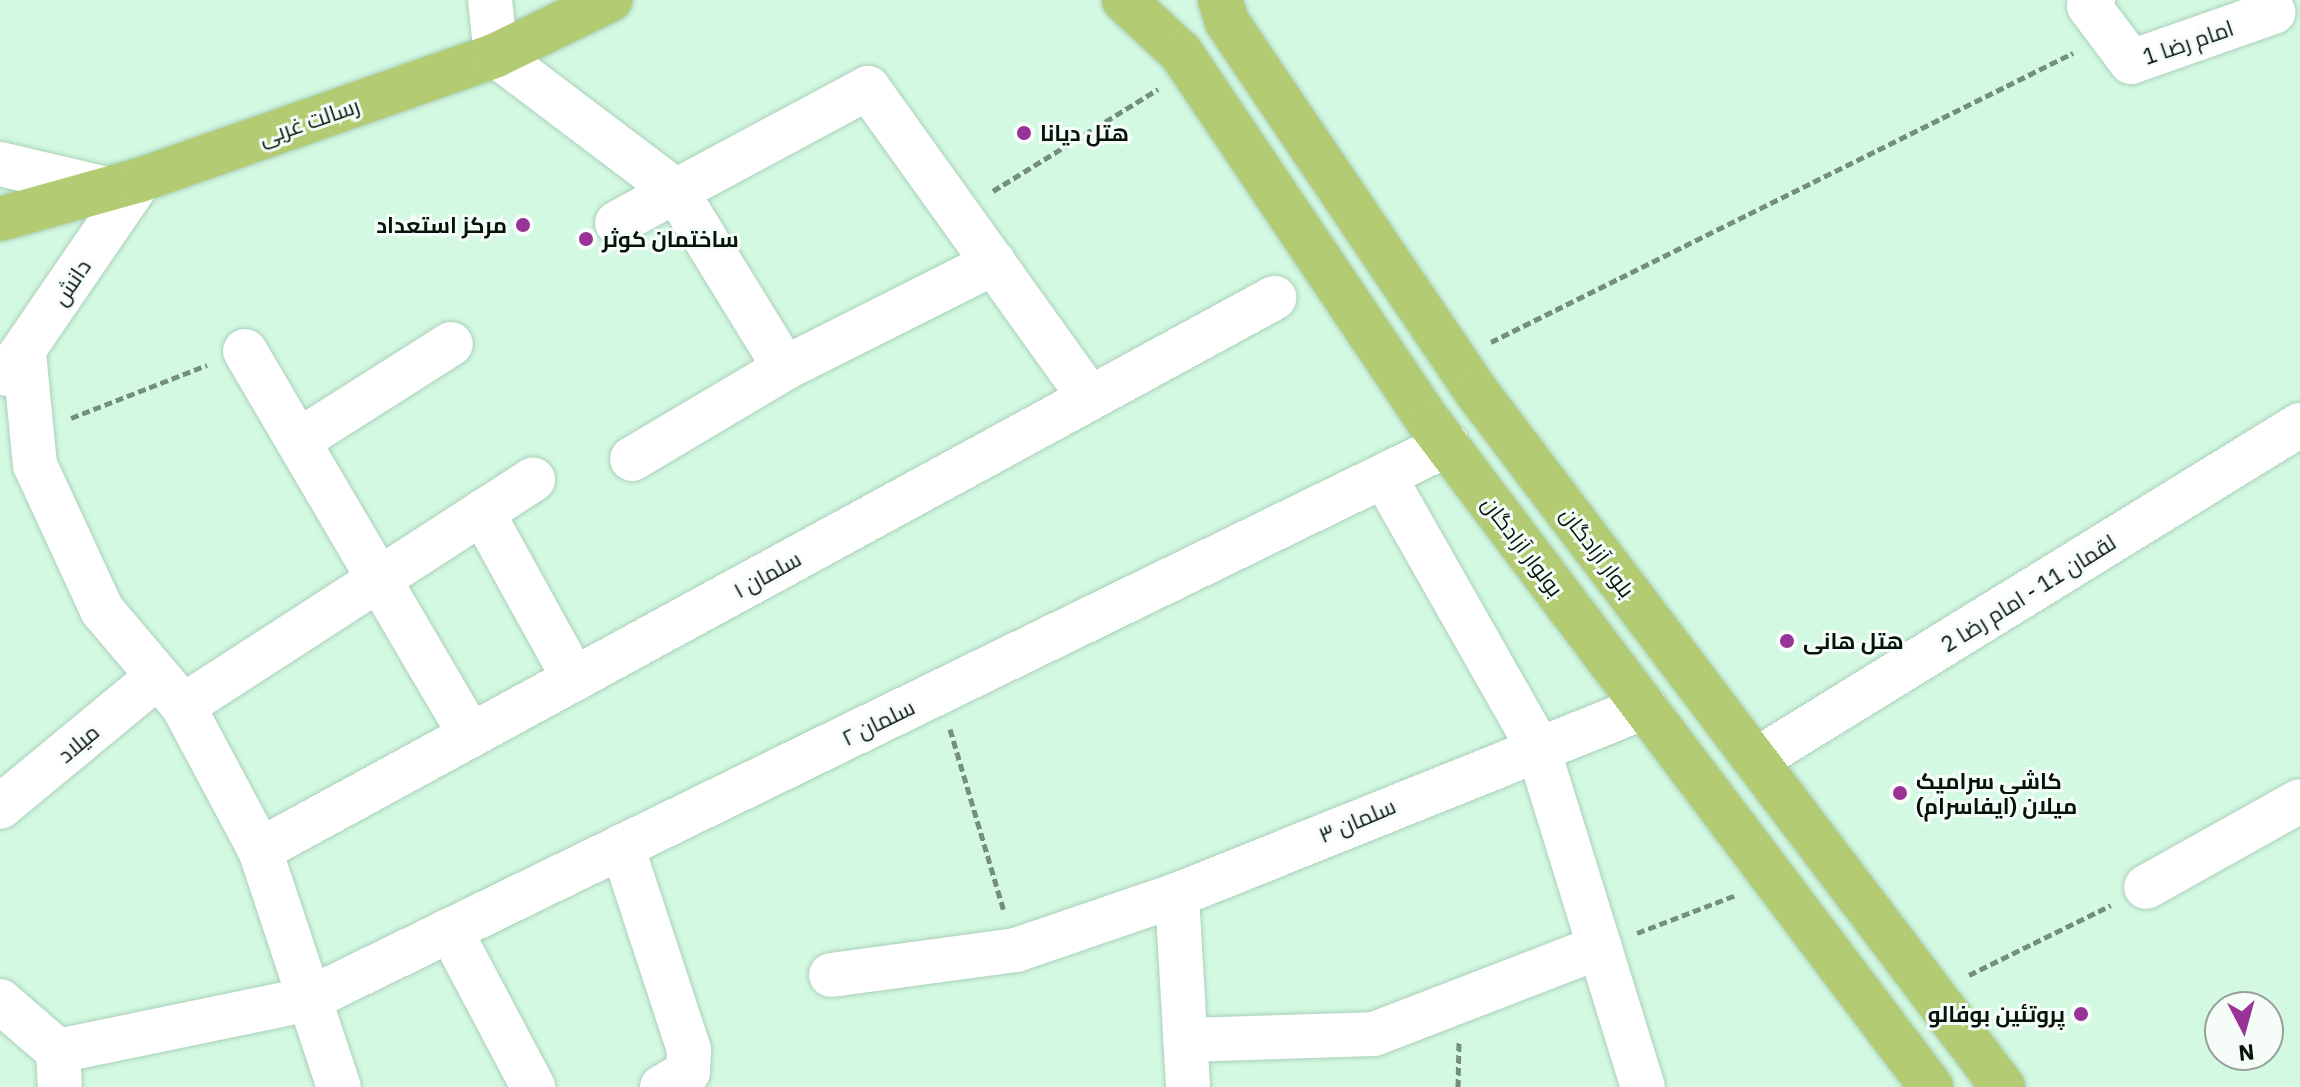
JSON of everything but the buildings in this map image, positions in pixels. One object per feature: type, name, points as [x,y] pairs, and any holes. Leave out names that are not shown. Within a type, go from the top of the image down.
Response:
[{"type":"main road","name":"رسالت غربی","points":[[0,219],[123,184],[496,55],[610,0]]},
{"type":"main road","name":"بولوار آزادگان","points":[[1124,0],[1191,69],[1447,445],[1931,1087]]},
{"type":"main road","name":"بلوار آزادگان","points":[[1220,0],[1227,22],[1455,360],[2003,1087]]},
{"type":"street","points":[[490,0],[496,55],[676,191],[785,368]]},
{"type":"street","name":"امام رضا 1","points":[[2101,17],[2131,62],[2279,15]]},
{"type":"street","points":[[617,223],[868,88],[1090,398]]},
{"type":"street","points":[[0,164],[123,184]]},
{"type":"street","name":"دانش","points":[[12,367],[123,184]]},
{"type":"street","points":[[632,459],[785,368],[994,263]]},
{"type":"street","name":"سلمان ۱","points":[[260,850],[1274,298]]},
{"type":"street","points":[[298,441],[451,344]]},
{"type":"street","points":[[245,351],[471,736]]},
{"type":"street","points":[[12,367],[23,456],[102,610],[170,692],[260,850],[339,1087]]},
{"type":"street","name":"لقمان 11 - امام رضا 2","points":[[1756,760],[2300,425]]},
{"type":"street","name":"سلمان ۲","points":[[59,1069],[309,999],[1447,445]]},
{"type":"street","points":[[1384,476],[1537,745],[1643,1087]]},
{"type":"street","name":"میلاد","points":[[0,807],[170,692],[383,582],[533,480]]},
{"type":"street","points":[[482,512],[574,679]]},
{"type":"street","name":"سلمان ۳","points":[[831,975],[1016,950],[1177,895],[1537,745],[1645,707]]},
{"type":"street","points":[[2146,887],[2300,801]]},
{"type":"street","points":[[622,846],[689,1050],[688,1072],[662,1087]]},
{"type":"street","points":[[1177,895],[1188,1087]]},
{"type":"street","points":[[450,930],[533,1087]]},
{"type":"street","points":[[1185,1040],[1374,1034],[1600,947]]},
{"type":"street","points":[[0,1001],[59,1069]]},
{"type":"path","points":[[1455,360],[2101,17]]},
{"type":"path","points":[[958,213],[1191,69]]},
{"type":"path","points":[[23,456],[245,351]]},
{"type":"path","points":[[940,692],[1016,950]]},
{"type":"path","points":[[1600,947],[1775,880]]},
{"type":"path","points":[[1932,993],[2146,887]]},
{"type":"place","name":"هتل دیانا","points":[[1024,133]]},
{"type":"place","name":"مرکز استعداد","points":[[523,225]]},
{"type":"place","name":"ساختمان کوثر","points":[[586,239]]},
{"type":"place","name":"هتل هانی","points":[[1787,641]]},
{"type":"place","name":"کاشی سرامیک میلان (ایفاسرام)","points":[[1900,793]]},
{"type":"place","name":"پروتئین بوفالو","points":[[2081,1014]]}]
